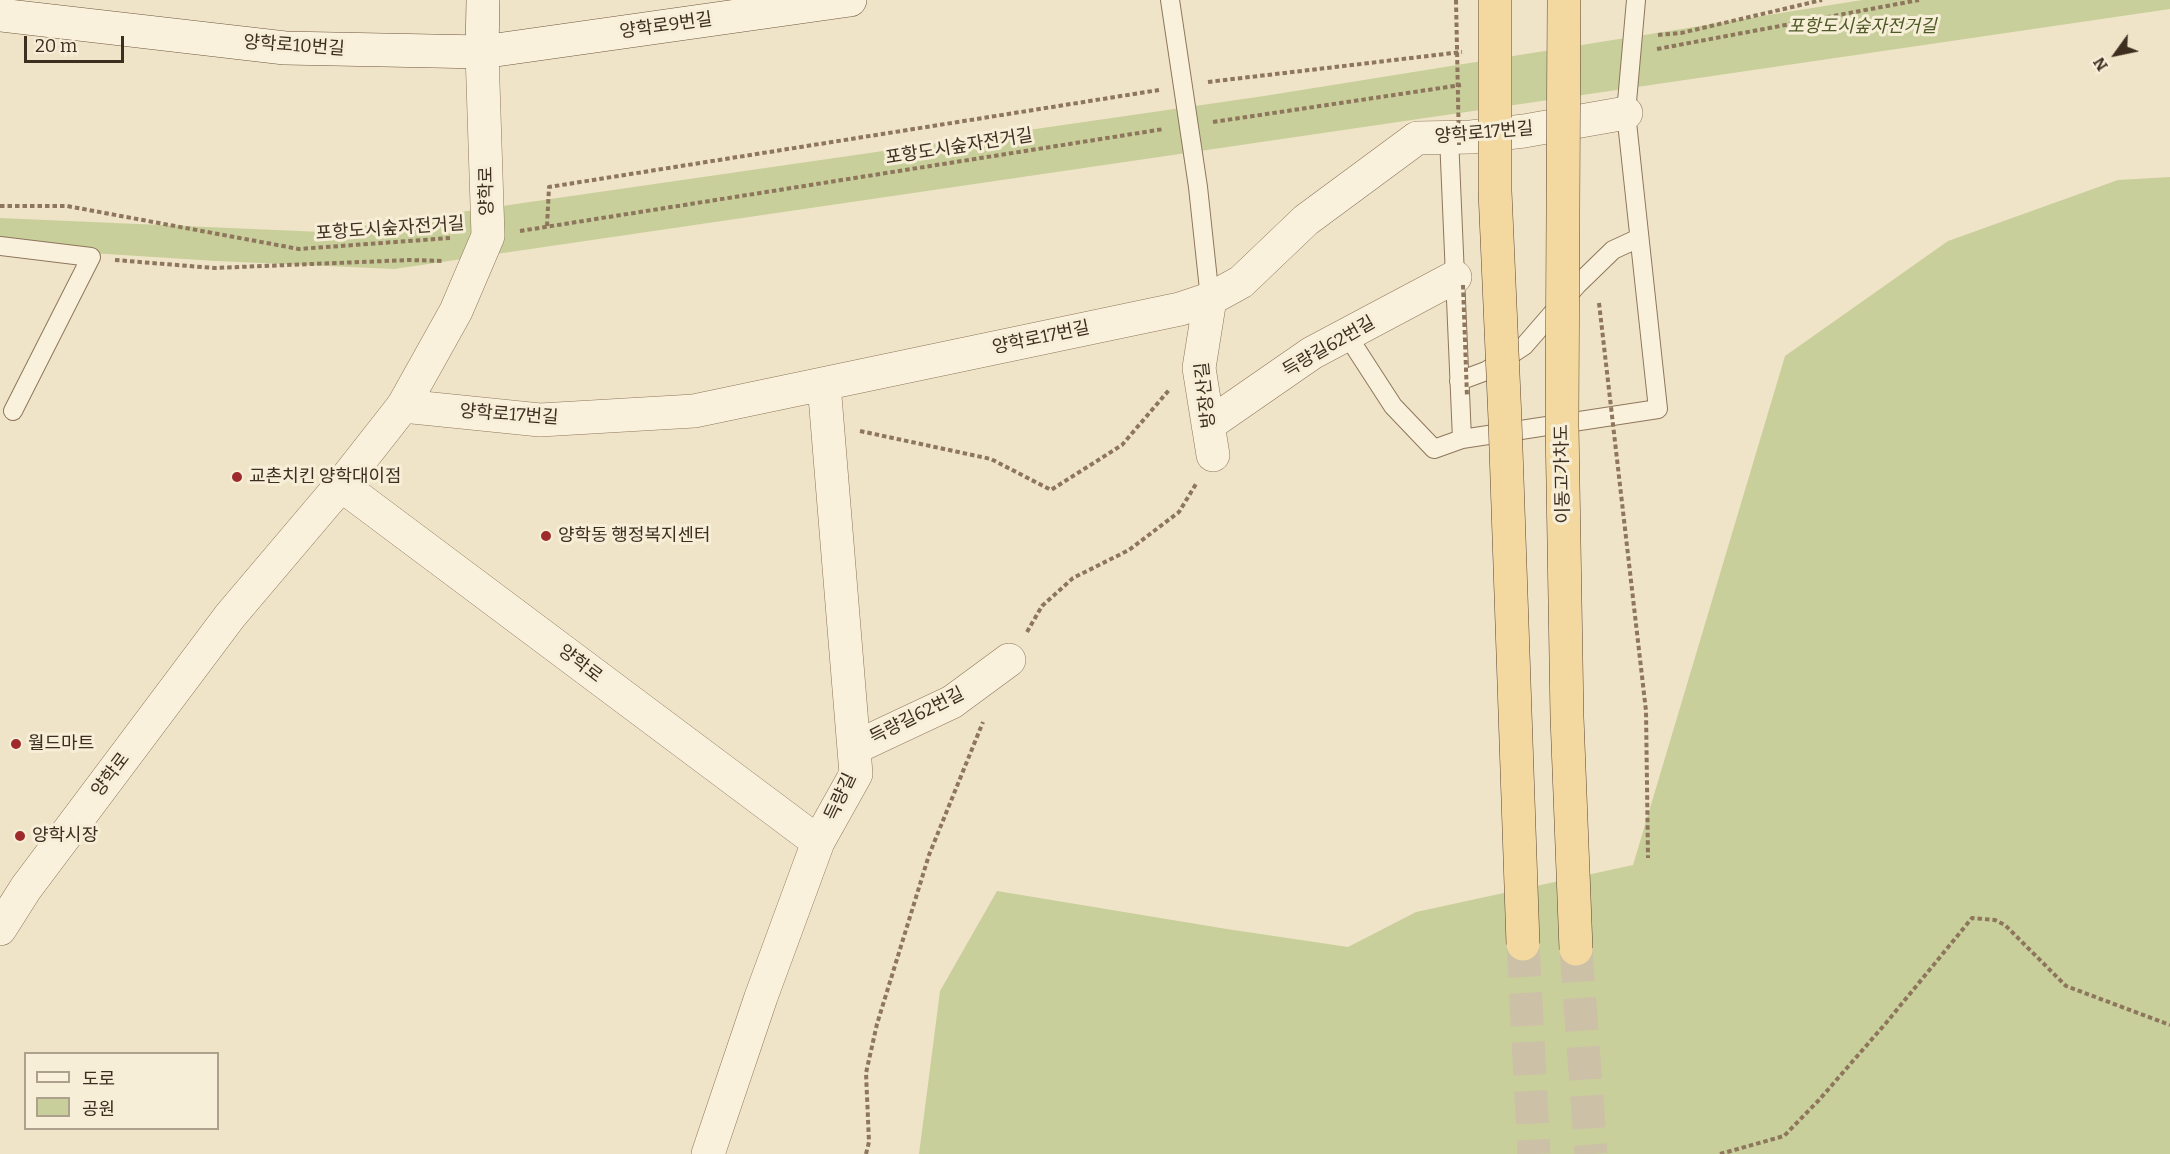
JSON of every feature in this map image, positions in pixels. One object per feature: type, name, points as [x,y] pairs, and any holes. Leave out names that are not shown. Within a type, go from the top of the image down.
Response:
[{"type":"main road","points":[[1478,0],[1487,32],[1483,78],[1495,191],[1523,944]]},
{"type":"main road","points":[[1483,78],[1495,0]]},
{"type":"main road","name":"이동고가차도","points":[[1564,0],[1562,425],[1567,717],[1576,949]]},
{"type":"street","name":"양학로","points":[[0,929],[26,888],[230,616],[341,485],[403,406],[456,311],[482,249],[483,0]]},
{"type":"street","name":"양학로9번길","points":[[482,52],[850,0]]},
{"type":"street","name":"양학로10번길","points":[[2,10],[285,48],[482,52]]},
{"type":"street","name":"양학로17번길","points":[[403,406],[540,420],[694,411],[1180,309],[1210,299],[1241,282],[1306,220],[1417,138],[1453,123],[1524,131],[1626,113]]},
{"type":"street","name":"득량길62번길","points":[[1210,440],[1312,353],[1455,277]]},
{"type":"street","name":"방장산길","points":[[1210,299],[1199,368],[1210,440]]},
{"type":"street","name":"득량길","points":[[708,1154],[761,997],[819,842],[856,774],[824,384]]},
{"type":"street","name":"양학로","points":[[341,485],[819,842]]},
{"type":"street","name":"득량길62번길","points":[[854,748],[952,702],[1009,660]]},
{"type":"lane","points":[[1170,0],[1198,188],[1210,299]]},
{"type":"lane","points":[[1347,335],[1393,406],[1434,449],[1462,439],[1658,410],[1626,113],[1636,0]]},
{"type":"lane","points":[[1453,123],[1455,277],[1462,439]]},
{"type":"lane","points":[[1460,381],[1486,371],[1524,346],[1577,285],[1613,250],[1640,238]]},
{"type":"lane","points":[[0,246],[91,257],[14,411]]},
{"type":"path","points":[[1453,123],[1456,0]]},
{"type":"path","points":[[1631,53],[1919,0]]},
{"type":"path","name":"포항도시숲자전거길","points":[[0,206],[67,206],[299,249],[482,249],[1189,125],[1483,78]]},
{"type":"path","points":[[91,257],[214,268],[410,260],[482,249]]},
{"type":"path","points":[[1598,296],[1646,711],[1648,858]]},
{"type":"path","points":[[827,423],[991,459],[1051,490],[1122,446],[1174,384],[1199,368]]},
{"type":"path","points":[[1009,660],[1042,606],[1073,579],[1129,550],[1179,512],[1210,440]]},
{"type":"path","points":[[866,1154],[869,1142],[866,1073],[877,1024],[929,855],[987,714]]},
{"type":"path","points":[[1720,1154],[1784,1136],[1819,1100],[1886,1023],[1972,918],[1995,920],[2005,925],[2066,986],[2170,1025]]},
{"type":"green space","name":"포항도시숲자전거길","points":[[1862,0],[2170,0],[2170,9],[394,269],[75,252],[0,242],[0,218],[322,232],[1264,96]]},
{"type":"green space","points":[[2170,177],[2170,1154],[919,1154],[940,991],[997,891],[1348,947],[1416,912],[1633,865],[1785,356],[1948,241],[2118,180]]},
{"type":"tunnel","points":[[1523,944],[1534,1154]]},
{"type":"tunnel","points":[[1576,949],[1591,1154]]},
{"type":"place","name":"교촌치킨 양학대이점","points":[[237,477]]},
{"type":"place","name":"양학동 행정복지센터","points":[[546,536]]},
{"type":"place","name":"월드마트","points":[[16,744]]},
{"type":"place","name":"양학시장","points":[[20,836]]}]
